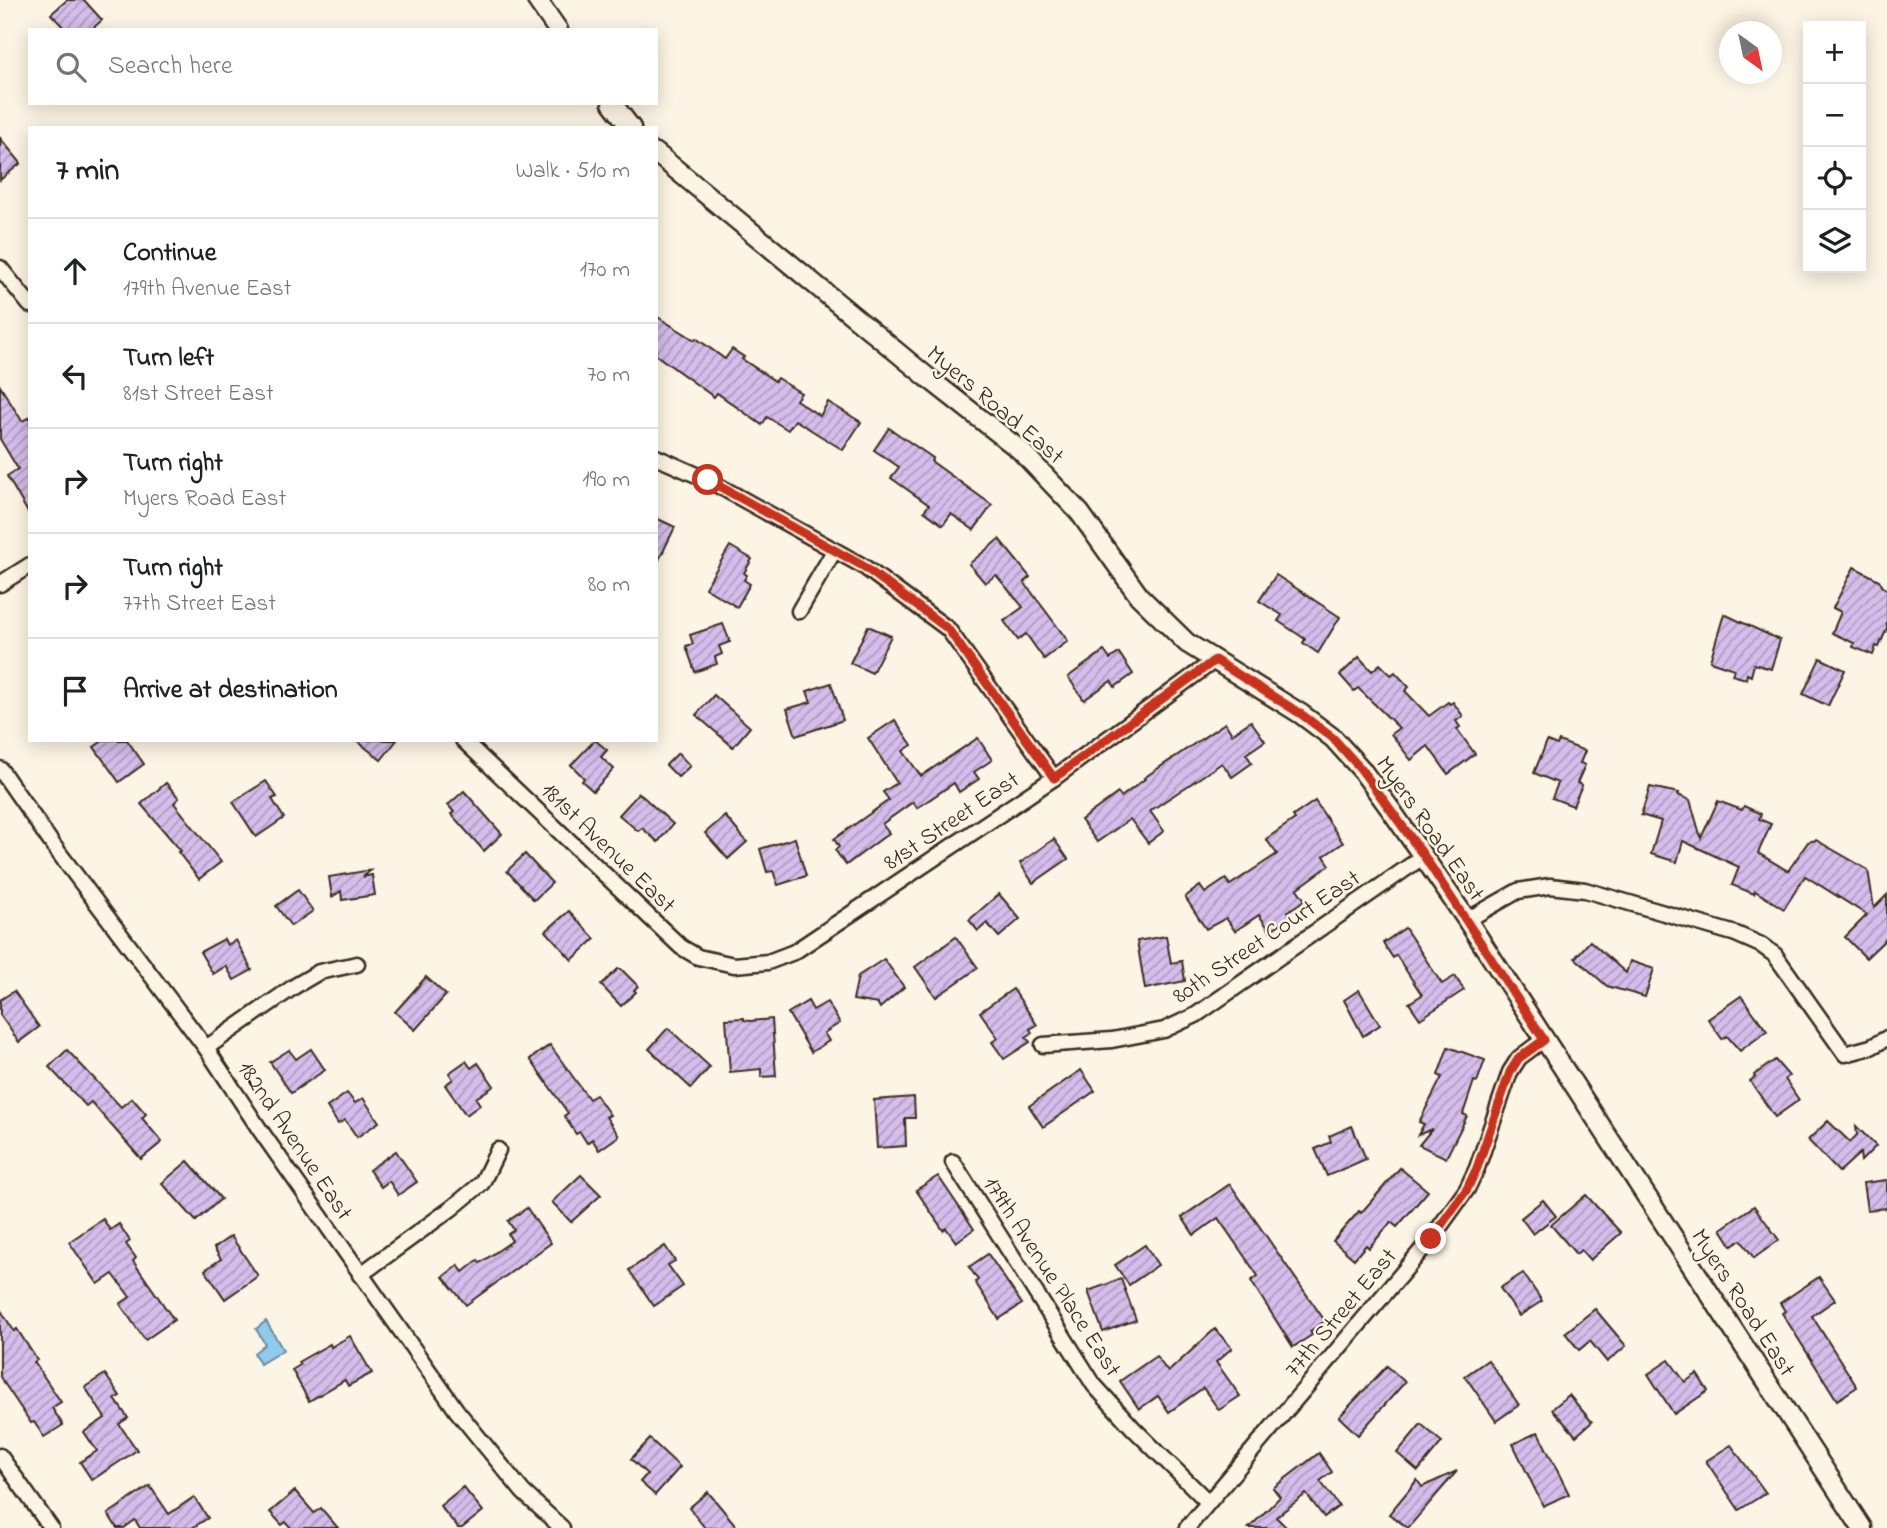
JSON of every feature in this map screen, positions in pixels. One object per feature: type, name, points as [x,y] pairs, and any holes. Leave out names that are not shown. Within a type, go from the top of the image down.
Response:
[{"type":"street","points":[[537,0],[557,28]]},
{"type":"street","points":[[614,105],[629,126]]},
{"type":"street","name":"Myers Road East","points":[[658,155],[927,377],[1020,450],[1080,513],[1139,596],[1187,643],[1301,714],[1333,738],[1361,769],[1467,920],[1862,1528]]},
{"type":"street","points":[[0,268],[28,303]]},
{"type":"street","points":[[658,458],[708,480],[863,566],[948,629],[1054,778]]},
{"type":"street","points":[[799,611],[834,551]]},
{"type":"street","points":[[0,584],[28,566]]},
{"type":"street","name":"81st Street East","points":[[734,965],[768,962],[794,952],[1054,778],[1215,660]]},
{"type":"street","name":"181st Avenue East","points":[[465,742],[681,947],[705,959],[734,965]]},
{"type":"street","name":"182nd Avenue East","points":[[0,769],[53,845],[206,1048],[360,1275],[465,1421],[523,1492],[562,1528]]},
{"type":"street","name":"80th Street Court East","points":[[1043,1045],[1112,1040],[1164,1030],[1196,1015],[1424,856]]},
{"type":"street","points":[[1467,920],[1502,899],[1530,887],[1585,890],[1736,934],[1762,946],[1782,963],[1845,1054],[1871,1047],[1887,1038]]},
{"type":"street","points":[[206,1048],[319,972],[357,964]]},
{"type":"street","name":"77th Street East","points":[[1187,1528],[1431,1239],[1453,1209],[1477,1168],[1510,1072],[1519,1058],[1544,1040]]},
{"type":"street","points":[[360,1275],[482,1183],[498,1150]]},
{"type":"street","name":"179th Avenue Place East","points":[[953,1162],[1094,1385],[1208,1502]]},
{"type":"street","points":[[0,1456],[51,1528]]},
{"type":"water","points":[[266,1321],[283,1350],[260,1364],[254,1353],[265,1344],[256,1329]]},
{"type":"building","points":[[67,0],[84,0],[102,20],[93,28],[64,28],[51,14]]},
{"type":"building","points":[[0,138],[21,163],[0,180]]},
{"type":"building","points":[[658,317],[695,340],[696,338],[725,359],[732,349],[775,381],[777,378],[801,393],[796,400],[820,416],[828,402],[861,422],[843,450],[795,420],[788,430],[767,417],[762,425],[717,393],[714,397],[658,356]]},
{"type":"building","points":[[0,386],[22,421],[28,418],[28,513],[7,476],[18,469],[0,439]]},
{"type":"building","points":[[889,428],[933,458],[931,461],[992,505],[974,530],[951,514],[943,525],[924,511],[929,505],[891,478],[899,467],[874,450]]},
{"type":"building","points":[[658,519],[675,527],[658,562]]},
{"type":"building","points":[[999,539],[1030,577],[1024,582],[1068,641],[1044,659],[1026,634],[1018,640],[1004,621],[1023,607],[996,575],[985,583],[969,564]]},
{"type":"building","points":[[730,546],[752,559],[744,573],[747,575],[744,580],[750,584],[737,607],[705,588]]},
{"type":"building","points":[[1854,567],[1879,580],[1887,589],[1887,628],[1873,655],[1853,647],[1854,643],[1832,633],[1841,612],[1833,608]]},
{"type":"building","points":[[1276,575],[1340,617],[1318,653],[1303,643],[1305,639],[1278,621],[1282,615],[1259,601]]},
{"type":"building","points":[[1724,614],[1780,640],[1771,669],[1754,664],[1751,676],[1747,674],[1746,679],[1732,675],[1734,669],[1710,661]]},
{"type":"building","points":[[723,624],[730,642],[719,646],[722,654],[715,657],[717,664],[695,672],[686,646],[693,644],[690,635]]},
{"type":"building","points":[[868,626],[891,636],[872,673],[850,663]]},
{"type":"building","points":[[1104,651],[1110,659],[1119,653],[1133,674],[1115,687],[1111,681],[1084,700],[1068,677]]},
{"type":"building","points":[[1359,657],[1372,671],[1380,664],[1391,675],[1395,672],[1409,687],[1405,691],[1429,716],[1448,702],[1453,702],[1463,716],[1456,721],[1460,727],[1457,729],[1475,754],[1448,774],[1428,746],[1411,760],[1391,734],[1399,728],[1358,688],[1354,691],[1340,675]]},
{"type":"building","points":[[1820,658],[1845,670],[1828,706],[1803,694]]},
{"type":"building","points":[[831,683],[843,720],[796,736],[787,709],[811,702],[807,691]]},
{"type":"building","points":[[714,695],[750,727],[733,747],[696,715]]},
{"type":"building","points":[[895,720],[912,745],[903,751],[921,776],[978,738],[992,760],[974,772],[979,779],[959,792],[954,783],[917,808],[913,802],[882,824],[889,833],[846,865],[835,850],[839,847],[834,839],[889,800],[883,792],[897,783],[868,738]]},
{"type":"building","points":[[1251,721],[1265,741],[1246,754],[1252,763],[1232,777],[1222,763],[1150,811],[1164,831],[1148,843],[1130,819],[1097,842],[1081,820],[1118,793],[1121,797],[1144,778],[1225,723],[1232,734]]},
{"type":"building","points":[[1547,741],[1557,745],[1559,741],[1585,751],[1580,763],[1585,765],[1577,783],[1582,785],[1573,806],[1552,798],[1558,783],[1534,773]]},
{"type":"building","points":[[101,742],[128,742],[144,764],[119,782],[94,747]]},
{"type":"building","points":[[358,742],[395,742],[381,760]]},
{"type":"building","points":[[593,742],[597,742],[607,750],[601,757],[614,769],[593,791],[571,765]]},
{"type":"building","points":[[678,753],[690,766],[678,777],[666,765]]},
{"type":"building","points":[[266,781],[277,797],[272,799],[284,818],[256,837],[233,802]]},
{"type":"building","points":[[166,783],[179,798],[174,803],[221,862],[199,879],[178,852],[181,851],[141,804]]},
{"type":"building","points":[[1650,787],[1679,793],[1678,795],[1690,800],[1701,838],[1718,801],[1742,810],[1744,806],[1761,814],[1759,819],[1771,824],[1758,853],[1788,871],[1808,842],[1816,840],[1868,870],[1874,908],[1887,895],[1887,938],[1866,958],[1845,937],[1867,915],[1805,876],[1784,909],[1755,891],[1754,894],[1732,885],[1739,867],[1683,841],[1677,862],[1651,854],[1661,821],[1641,815]]},
{"type":"building","points":[[464,791],[502,834],[484,851],[451,814],[454,812],[448,805]]},
{"type":"building","points":[[639,793],[673,824],[658,842],[642,828],[638,831],[619,815]]},
{"type":"building","points":[[1315,801],[1343,843],[1324,856],[1330,865],[1297,889],[1305,900],[1288,911],[1291,916],[1270,931],[1259,915],[1235,931],[1226,918],[1206,929],[1185,897],[1200,886],[1205,893],[1226,879],[1230,885],[1277,854],[1266,839]]},
{"type":"building","points":[[725,816],[747,842],[728,859],[705,833]]},
{"type":"building","points":[[795,838],[806,876],[778,885],[773,871],[767,872],[760,849]]},
{"type":"building","points":[[1054,839],[1068,859],[1033,883],[1020,863]]},
{"type":"building","points":[[525,854],[552,883],[534,900],[507,871]]},
{"type":"building","points":[[371,870],[363,877],[372,875],[375,895],[342,900],[341,891],[332,897],[329,877]]},
{"type":"building","points":[[298,890],[313,911],[291,926],[276,906]]},
{"type":"building","points":[[999,894],[1020,919],[999,937],[987,923],[978,931],[969,920]]},
{"type":"building","points":[[569,911],[595,939],[572,960],[546,931]]},
{"type":"building","points":[[1405,928],[1442,984],[1455,976],[1464,990],[1420,1019],[1409,1003],[1422,995],[1396,955],[1393,958],[1383,943]]},
{"type":"building","points":[[1166,936],[1171,963],[1182,961],[1185,981],[1145,989],[1137,941]]},
{"type":"building","points":[[956,937],[978,968],[936,997],[915,967]]},
{"type":"building","points":[[224,939],[227,945],[236,940],[252,970],[234,980],[226,966],[213,974],[200,952]]},
{"type":"building","points":[[1590,941],[1626,973],[1630,961],[1654,969],[1645,997],[1607,986],[1575,958]]},
{"type":"building","points":[[884,959],[904,987],[880,1008],[878,1004],[853,1000],[858,976]]},
{"type":"building","points":[[618,969],[638,986],[634,990],[636,992],[621,1006],[601,985]]},
{"type":"building","points":[[426,977],[446,995],[415,1030],[395,1012]]},
{"type":"building","points":[[1013,989],[1037,1025],[1030,1029],[1032,1033],[1026,1037],[1030,1042],[1004,1059],[992,1042],[998,1038],[980,1012]]},
{"type":"building","points":[[1359,990],[1380,1025],[1363,1036],[1344,1000]]},
{"type":"building","points":[[14,991],[39,1027],[19,1042],[0,1015],[0,1000]]},
{"type":"building","points":[[1741,996],[1767,1031],[1740,1051],[1727,1036],[1722,1039],[1708,1019]]},
{"type":"building","points":[[808,1001],[813,1010],[827,1002],[840,1023],[824,1033],[829,1041],[811,1052],[788,1013]]},
{"type":"building","points":[[744,1018],[750,1021],[772,1019],[776,1076],[761,1077],[761,1069],[730,1072],[726,1019]]},
{"type":"building","points":[[668,1028],[710,1067],[691,1088],[649,1049]]},
{"type":"building","points":[[550,1045],[589,1099],[596,1095],[610,1115],[606,1117],[619,1136],[599,1150],[592,1139],[587,1143],[580,1132],[576,1134],[564,1116],[568,1113],[530,1059]]},
{"type":"building","points":[[1448,1047],[1485,1060],[1477,1082],[1474,1081],[1463,1114],[1467,1116],[1446,1158],[1419,1145],[1432,1129],[1418,1135],[1424,1124],[1419,1122],[1442,1077],[1438,1075]]},
{"type":"building","points":[[311,1049],[325,1070],[291,1093],[270,1062],[289,1050],[296,1059]]},
{"type":"building","points":[[67,1050],[121,1107],[132,1098],[146,1114],[142,1118],[162,1142],[141,1159],[91,1102],[86,1106],[49,1067]]},
{"type":"building","points":[[1775,1060],[1789,1076],[1785,1079],[1799,1100],[1775,1117],[1750,1081]]},
{"type":"building","points":[[466,1061],[471,1068],[478,1063],[494,1086],[476,1098],[480,1105],[466,1115],[445,1085],[453,1079],[449,1073]]},
{"type":"building","points":[[1081,1070],[1095,1091],[1043,1127],[1029,1106]]},
{"type":"building","points":[[347,1093],[355,1103],[363,1098],[379,1122],[357,1137],[345,1120],[338,1124],[327,1107]]},
{"type":"building","points":[[914,1097],[915,1118],[905,1118],[906,1146],[877,1148],[874,1100]]},
{"type":"building","points":[[1828,1121],[1850,1142],[1857,1135],[1856,1126],[1876,1146],[1861,1161],[1860,1153],[1839,1172],[1808,1140]]},
{"type":"building","points":[[1352,1126],[1366,1159],[1327,1176],[1315,1149],[1331,1142],[1329,1136]]},
{"type":"building","points":[[396,1151],[417,1182],[398,1195],[389,1181],[381,1187],[369,1170]]},
{"type":"building","points":[[188,1161],[221,1199],[196,1221],[162,1183]]},
{"type":"building","points":[[1400,1168],[1428,1191],[1397,1227],[1391,1222],[1369,1248],[1366,1245],[1354,1259],[1333,1241]]},
{"type":"building","points":[[581,1175],[601,1195],[571,1222],[552,1202]]},
{"type":"building","points":[[938,1176],[974,1229],[956,1242],[946,1228],[943,1230],[916,1190]]},
{"type":"building","points":[[1887,1180],[1887,1208],[1867,1210],[1863,1183]]},
{"type":"building","points":[[1230,1184],[1325,1321],[1310,1331],[1312,1335],[1293,1347],[1251,1281],[1258,1276],[1218,1218],[1194,1235],[1182,1217]]},
{"type":"building","points":[[1586,1195],[1621,1233],[1590,1260],[1581,1250],[1576,1254],[1551,1225]]},
{"type":"building","points":[[1543,1200],[1556,1216],[1533,1234],[1521,1218]]},
{"type":"building","points":[[1754,1206],[1779,1240],[1754,1258],[1741,1240],[1732,1246],[1721,1229]]},
{"type":"building","points":[[527,1208],[551,1243],[466,1305],[443,1277],[458,1265],[463,1272],[478,1260],[480,1263],[512,1241],[508,1234],[514,1230],[508,1221]]},
{"type":"building","points":[[103,1219],[110,1230],[119,1224],[130,1241],[126,1244],[136,1258],[133,1261],[174,1320],[145,1340],[120,1304],[130,1297],[113,1274],[98,1284],[69,1242]]},
{"type":"building","points":[[231,1236],[258,1276],[225,1299],[205,1270],[221,1259],[214,1248]]},
{"type":"building","points":[[1145,1245],[1158,1265],[1129,1285],[1115,1265]]},
{"type":"building","points":[[665,1246],[675,1261],[668,1265],[683,1286],[654,1306],[629,1270]]},
{"type":"building","points":[[988,1254],[1022,1304],[999,1319],[975,1282],[978,1280],[969,1267]]},
{"type":"building","points":[[1523,1273],[1542,1301],[1519,1316],[1500,1288]]},
{"type":"building","points":[[1819,1277],[1835,1300],[1812,1316],[1857,1387],[1837,1400],[1782,1313],[1785,1311],[1780,1303]]},
{"type":"building","points":[[1121,1279],[1136,1320],[1103,1332],[1088,1291]]},
{"type":"building","points":[[0,1309],[14,1331],[17,1329],[37,1360],[34,1362],[61,1402],[52,1408],[63,1425],[44,1437],[34,1422],[31,1423],[0,1377]]},
{"type":"building","points":[[1595,1309],[1626,1346],[1607,1362],[1590,1341],[1579,1350],[1565,1333]]},
{"type":"building","points":[[1215,1329],[1232,1348],[1216,1362],[1240,1396],[1219,1410],[1203,1388],[1169,1412],[1158,1396],[1139,1409],[1120,1381],[1156,1356],[1168,1372]]},
{"type":"building","points":[[350,1336],[372,1373],[348,1386],[345,1380],[309,1401],[292,1370],[300,1365],[298,1362]]},
{"type":"building","points":[[1488,1360],[1519,1405],[1496,1421],[1465,1376]]},
{"type":"building","points":[[1669,1360],[1685,1382],[1697,1374],[1708,1391],[1674,1414],[1648,1374]]},
{"type":"building","points":[[1387,1366],[1405,1382],[1358,1435],[1339,1417]]},
{"type":"building","points":[[105,1374],[120,1396],[115,1399],[128,1418],[119,1424],[137,1450],[92,1480],[80,1462],[97,1451],[84,1432],[105,1418],[85,1387]]},
{"type":"building","points":[[1569,1395],[1592,1422],[1576,1436],[1552,1409]]},
{"type":"building","points":[[1421,1424],[1442,1442],[1418,1471],[1397,1453]]},
{"type":"building","points":[[1538,1432],[1569,1494],[1543,1506],[1513,1444]]},
{"type":"building","points":[[650,1439],[680,1467],[655,1495],[640,1482],[647,1474],[631,1459]]},
{"type":"building","points":[[1731,1445],[1766,1493],[1739,1510],[1706,1461]]},
{"type":"building","points":[[1319,1453],[1332,1472],[1320,1481],[1339,1506],[1324,1517],[1306,1494],[1276,1517],[1287,1528],[1249,1528],[1280,1497],[1273,1488]]},
{"type":"building","points":[[1457,1471],[1408,1528],[1389,1514],[1417,1480],[1422,1487]]},
{"type":"building","points":[[150,1486],[169,1514],[194,1497],[208,1518],[192,1528],[140,1528],[135,1520],[124,1528],[117,1528],[108,1514]]},
{"type":"building","points":[[463,1487],[483,1511],[462,1528],[458,1528],[440,1506]]},
{"type":"building","points":[[295,1491],[314,1513],[321,1508],[338,1528],[291,1528],[286,1522],[282,1525],[270,1512]]},
{"type":"building","points":[[708,1492],[738,1528],[705,1528],[689,1508]]},
{"type":"route","points":[[708,480],[863,566],[948,629],[1054,778],[1215,660],[1301,714],[1333,738],[1361,769],[1424,856],[1544,1040],[1519,1058],[1510,1072],[1477,1168],[1467,1189],[1431,1239]]}]
